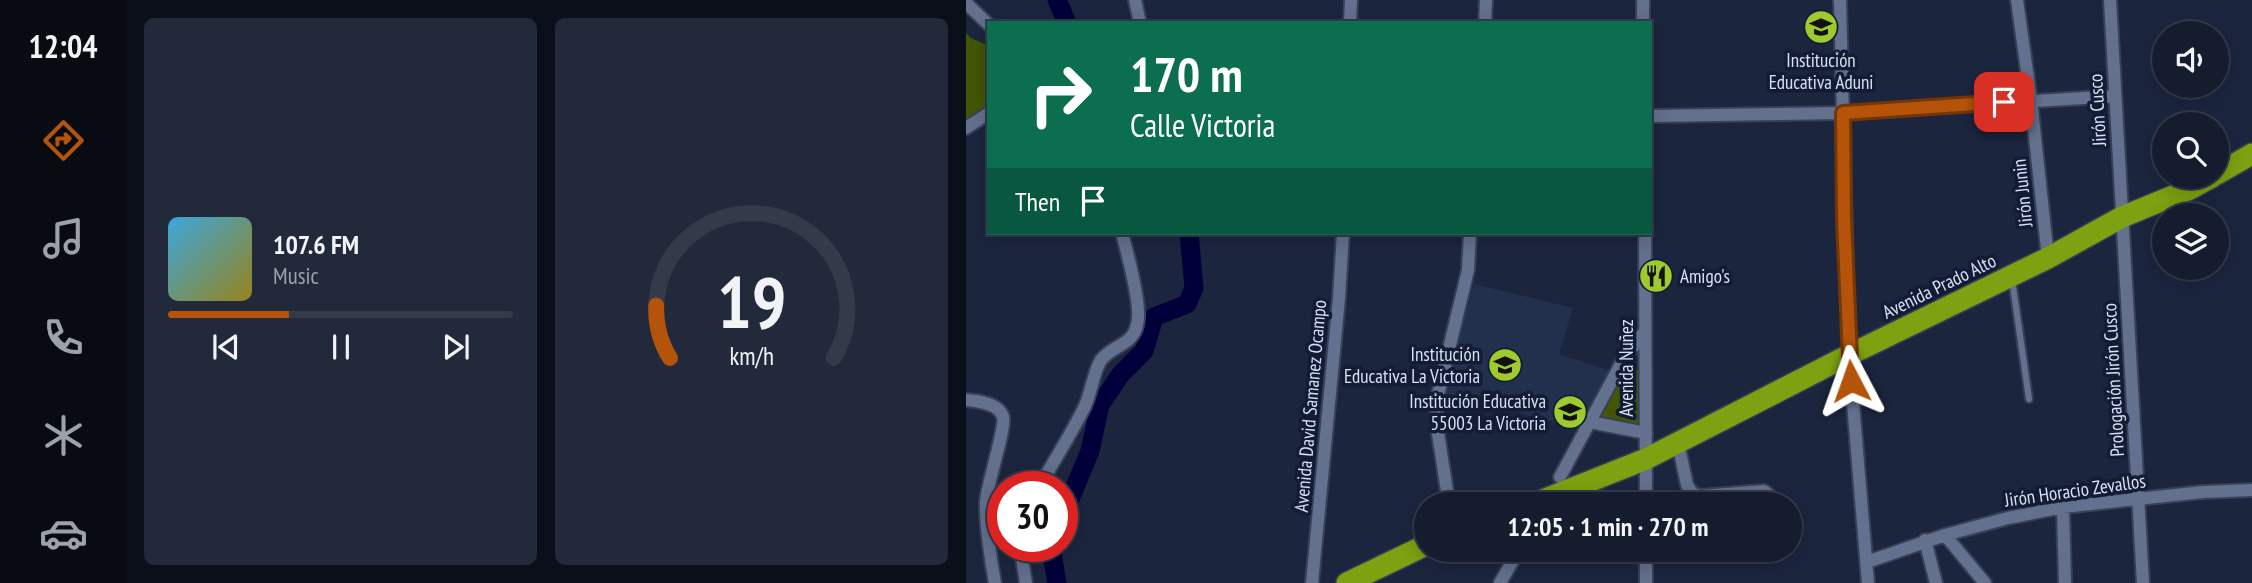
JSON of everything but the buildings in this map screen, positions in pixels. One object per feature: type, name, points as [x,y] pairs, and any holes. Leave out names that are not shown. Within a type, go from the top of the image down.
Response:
[{"type":"highway","points":[[2229,167],[2252,154]]},
{"type":"highway","name":"Avenida Prado Alto","points":[[1566,492],[1646,459],[1849,355],[2048,258],[2122,218],[2188,189]]},
{"type":"highway","points":[[1347,583],[1414,551]]},
{"type":"street","points":[[1135,0],[1140,21]]},
{"type":"street","points":[[1350,21],[1351,0]]},
{"type":"street","points":[[1485,21],[1486,0]]},
{"type":"street","points":[[1643,0],[1643,21]]},
{"type":"street","points":[[1840,0],[1849,355],[1868,583]]},
{"type":"street","name":"Jirón Junin","points":[[2017,0],[2048,258]]},
{"type":"street","name":"Jirón Cusco","points":[[2110,0],[2122,218]]},
{"type":"street","points":[[966,3],[987,22]]},
{"type":"street","points":[[1652,116],[1843,113],[2115,96]]},
{"type":"street","points":[[966,128],[987,114]]},
{"type":"street","name":"Prologación Jirón Cusco","points":[[2122,218],[2143,583]]},
{"type":"street","points":[[1048,471],[1085,406],[1098,366],[1108,352],[1129,341],[1134,333],[1138,310],[1122,235]]},
{"type":"street","name":"Avenida David Samanez Ocampo","points":[[1312,583],[1343,235]]},
{"type":"street","points":[[1447,492],[1437,428],[1437,399],[1468,270],[1470,235]]},
{"type":"street","name":"Avenida Nuñez","points":[[1645,235],[1646,492]]},
{"type":"street","points":[[1560,477],[1622,362],[1645,331]]},
{"type":"street","points":[[966,400],[984,402],[998,409],[1003,416],[1004,425],[992,465],[986,503],[995,583]]},
{"type":"street","points":[[1590,422],[1646,433]]},
{"type":"street","points":[[1678,443],[1687,485],[1692,492]]},
{"type":"street","name":"Jirón Horacio Zevallos","points":[[1867,562],[1925,540],[2063,507],[2203,492],[2252,490]]},
{"type":"street","points":[[2063,507],[2066,583]]},
{"type":"street","points":[[1945,535],[1985,583]]},
{"type":"street","points":[[1925,540],[1936,583]]},
{"type":"street","points":[[1023,562],[1026,583]]},
{"type":"street","points":[[1500,583],[1512,562]]},
{"type":"street","points":[[1646,562],[1646,583]]},
{"type":"lane","points":[[2011,276],[2029,398]]},
{"type":"shaded area","points":[[1474,284],[1573,308],[1559,354],[1612,371],[1582,429],[1443,393]]},
{"type":"green space","points":[[966,33],[987,45],[987,107],[966,120]]},
{"type":"green space","points":[[1625,366],[1638,370],[1643,427],[1595,419]]},
{"type":"waterway","points":[[1057,0],[1066,21]]},
{"type":"waterway","points":[[1078,480],[1090,451],[1100,405],[1121,374],[1144,351],[1154,317],[1187,304],[1194,288],[1189,235]]},
{"type":"waterway","points":[[1054,562],[1057,583]]},
{"type":"place","name":"Institución Educativa Aduni","points":[[1821,27]]},
{"type":"place","name":"Amigo's","points":[[1656,276]]},
{"type":"place","name":"Institución Educativa La Victoria","points":[[1505,365]]},
{"type":"place","name":"Institución Educativa 55003 La Victoria","points":[[1570,412]]},
{"type":"route","points":[[1851,381],[1844,218],[1843,113],[2004,102]]}]
